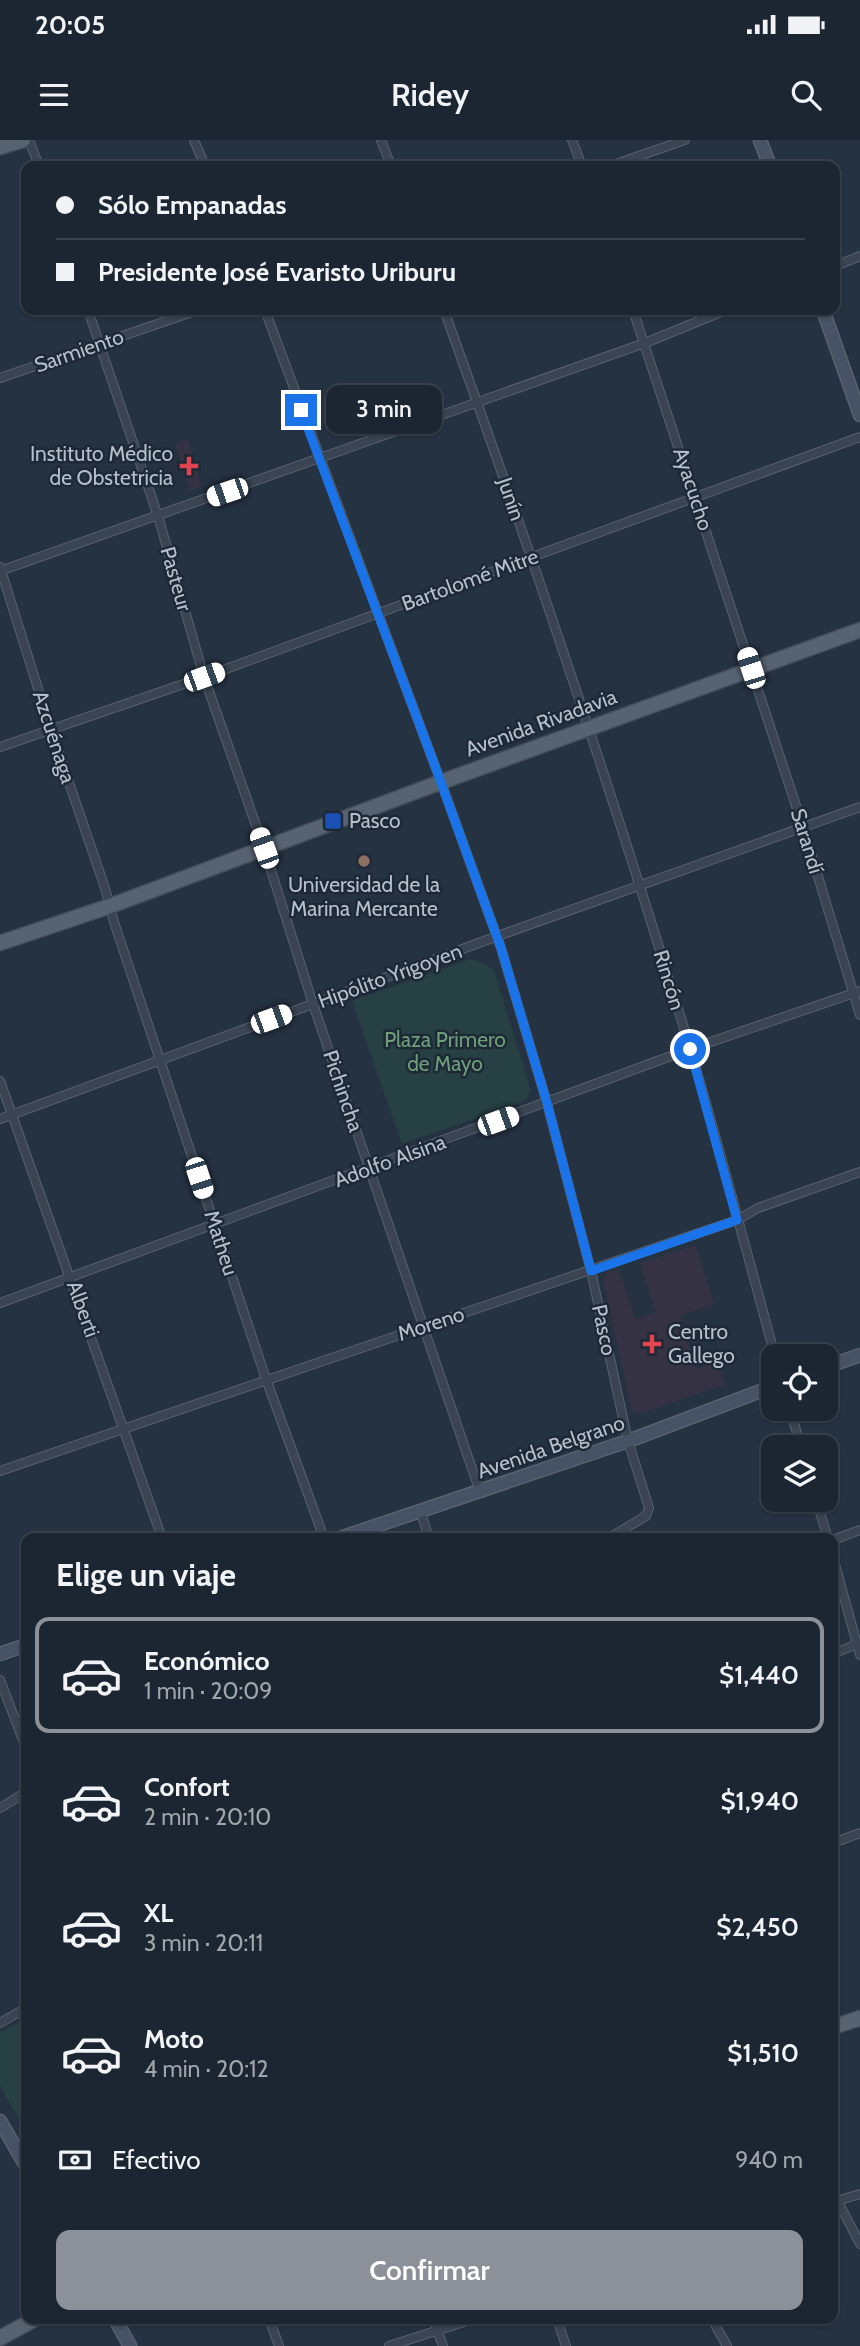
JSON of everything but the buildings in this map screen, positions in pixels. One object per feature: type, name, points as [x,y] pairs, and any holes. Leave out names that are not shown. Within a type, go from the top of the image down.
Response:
[{"type":"main road","points":[[0,147],[23,140]]},
{"type":"main road","points":[[760,140],[768,161]]},
{"type":"main road","points":[[825,315],[860,415]]},
{"type":"main road","name":"Avenida Rivadavia","points":[[0,943],[110,906],[860,630]]},
{"type":"main road","points":[[838,1363],[860,1355]]},
{"type":"main road","name":"Avenida Belgrano","points":[[356,1533],[628,1441],[761,1391]]},
{"type":"main road","points":[[0,1654],[21,1647]]},
{"type":"main road","points":[[838,2025],[860,2018]]},
{"type":"main road","points":[[0,2121],[21,2157]]},
{"type":"main road","points":[[0,2338],[26,2324]]},
{"type":"main road","points":[[118,2324],[130,2346]]},
{"type":"street","points":[[29,140],[37,161]]},
{"type":"street","points":[[194,140],[203,161]]},
{"type":"street","points":[[381,140],[389,161]]},
{"type":"street","points":[[572,140],[580,161]]},
{"type":"street","points":[[624,161],[685,140]]},
{"type":"street","points":[[840,264],[860,256]]},
{"type":"street","name":"Pasteur","points":[[91,315],[158,516],[204,677],[264,848]]},
{"type":"street","name":"Sarmiento","points":[[0,378],[183,315]]},
{"type":"street","name":"Pasco","points":[[267,315],[441,782],[495,937],[547,1103],[591,1271],[628,1441],[649,1508],[646,1516],[617,1533]]},
{"type":"street","name":"Junín","points":[[446,315],[589,728]]},
{"type":"street","name":"Ayacucho","points":[[636,315],[751,668]]},
{"type":"street","points":[[0,570],[319,460],[645,343],[714,315]]},
{"type":"street","name":"Bartolomé Mitre","points":[[0,747],[204,677],[860,437]]},
{"type":"street","name":"Azcuénaga","points":[[0,570],[110,906]]},
{"type":"street","name":"Sarandí","points":[[751,668],[857,992],[860,1015]]},
{"type":"street","name":"Rincón","points":[[589,728],[690,1049],[772,1344]]},
{"type":"street","name":"Hipólito Yrigoyen","points":[[0,1119],[495,937],[860,807]]},
{"type":"street","name":"Pichincha","points":[[264,848],[313,1004],[480,1492]]},
{"type":"street","name":"Matheu","points":[[110,906],[266,1379],[322,1533]]},
{"type":"street","name":"Adolfo Alsina","points":[[0,1303],[690,1049],[857,992]]},
{"type":"street","name":"Alberti","points":[[0,1081],[125,1427],[160,1533]]},
{"type":"street","name":"Moreno","points":[[0,1471],[591,1271],[737,1220],[758,1208],[860,1172]]},
{"type":"street","points":[[820,1512],[826,1533]]},
{"type":"street","points":[[421,1513],[427,1533]]},
{"type":"street","points":[[838,1538],[860,1530]]},
{"type":"street","points":[[838,1574],[860,1655]]},
{"type":"street","points":[[838,1652],[858,1643]]},
{"type":"street","points":[[0,1679],[21,1735]]},
{"type":"street","points":[[0,1808],[21,1795]]},
{"type":"street","points":[[838,1841],[860,1833]]},
{"type":"street","points":[[0,2023],[21,2011]]},
{"type":"street","points":[[838,2201],[860,2194]]},
{"type":"street","points":[[838,2207],[860,2244]]},
{"type":"street","points":[[271,2324],[279,2346]]},
{"type":"street","points":[[435,2324],[443,2346]]},
{"type":"street","points":[[389,2346],[457,2324]]},
{"type":"street","points":[[558,2324],[566,2346]]},
{"type":"street","points":[[715,2324],[727,2346]]},
{"type":"shaded area","name":"Instituto Médico de Obstetricia","points":[[188,439],[201,487],[191,491],[175,444]]},
{"type":"shaded area","name":"Centro Gallego","points":[[696,1245],[714,1305],[681,1315],[682,1327],[697,1369],[719,1361],[725,1384],[639,1414],[632,1412],[603,1282],[606,1272],[619,1270],[635,1319],[656,1312],[640,1263]]},
{"type":"green space","name":"Plaza Primero de Mayo","points":[[471,959],[493,968],[531,1091],[525,1101],[402,1144],[352,1001]]},
{"type":"green space","points":[[21,2021],[21,2123],[0,2086],[0,2033]]},
{"type":"place","name":"Instituto Médico de Obstetricia","points":[[189,466]]},
{"type":"place","name":"Pasco","points":[[333,821]]},
{"type":"place","name":"Universidad de la Marina Mercante","points":[[364,861]]},
{"type":"place","name":"Centro Gallego","points":[[652,1344]]},
{"type":"route","points":[[301,410],[501,948],[547,1103],[591,1271],[737,1220],[690,1049]]}]
